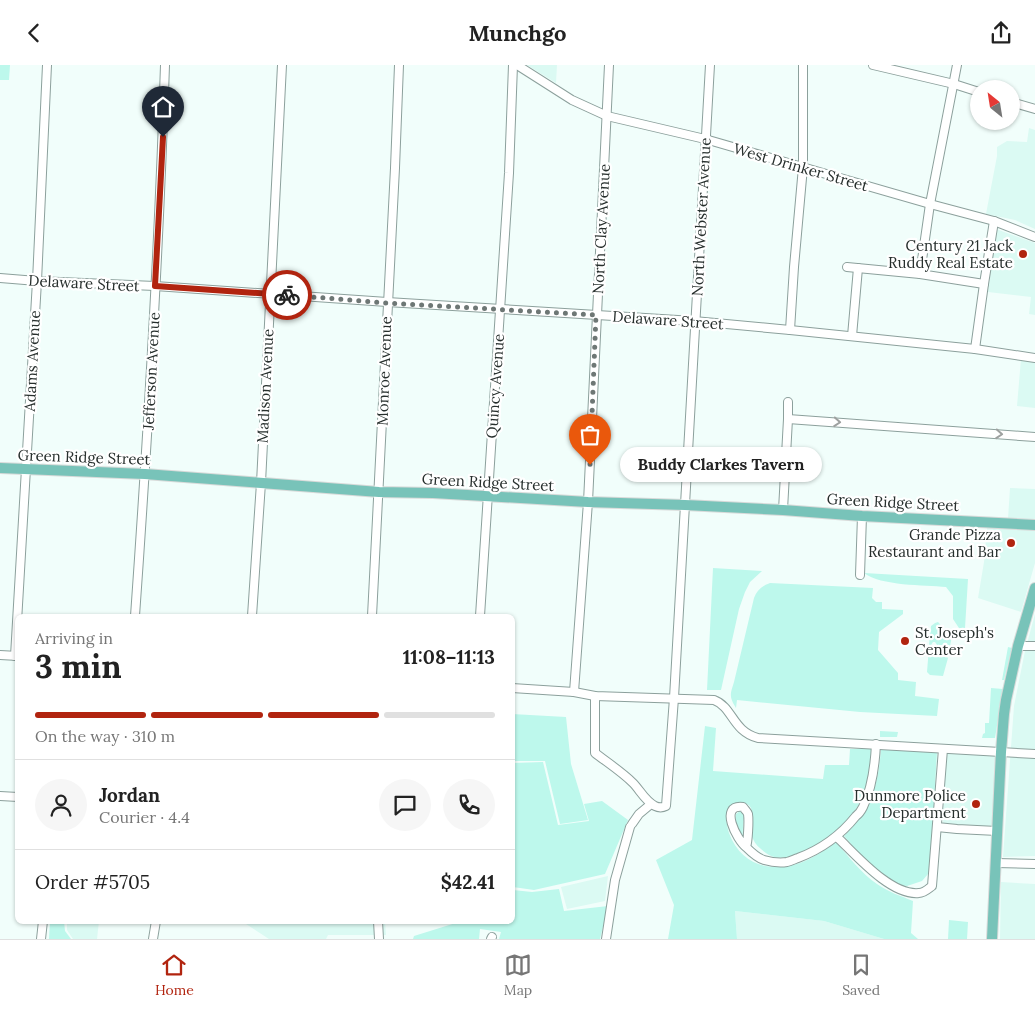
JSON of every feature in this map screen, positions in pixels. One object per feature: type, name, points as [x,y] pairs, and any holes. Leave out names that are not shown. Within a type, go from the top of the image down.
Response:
[{"type":"main road","name":"Green Ridge Street","points":[[0,468],[145,474],[379,491],[588,502],[783,509],[1035,525]]},
{"type":"main road","points":[[992,939],[1001,752],[1006,700],[1018,646],[1035,588]]},
{"type":"street","name":"Adams Avenue","points":[[18,614],[47,65]]},
{"type":"street","name":"Jefferson Avenue","points":[[135,614],[145,474],[165,65]]},
{"type":"street","name":"Madison Avenue","points":[[252,614],[282,65]]},
{"type":"street","name":"Monroe Avenue","points":[[372,614],[399,65]]},
{"type":"street","name":"Quincy Avenue","points":[[480,614],[501,309],[513,65]]},
{"type":"street","name":"West Drinker Street","points":[[517,65],[572,100],[607,116],[705,139],[994,221],[1035,237]]},
{"type":"street","name":"North Clay Avenue","points":[[574,692],[588,502],[609,65]]},
{"type":"street","name":"North Webster Avenue","points":[[651,804],[663,808],[667,804],[710,65]]},
{"type":"street","points":[[790,330],[803,167],[803,65]]},
{"type":"street","points":[[873,65],[907,69],[970,89]]},
{"type":"street","points":[[920,275],[930,204],[957,65]]},
{"type":"street","points":[[1020,105],[1035,109]]},
{"type":"street","points":[[975,349],[994,221]]},
{"type":"street","points":[[847,267],[984,284]]},
{"type":"street","points":[[852,336],[858,268]]},
{"type":"street","name":"Delaware Street","points":[[0,278],[155,286],[387,303],[694,321],[975,349],[1035,358]]},
{"type":"street","points":[[783,509],[788,401]]},
{"type":"street","points":[[788,419],[1035,437]]},
{"type":"street","points":[[860,575],[862,515]]},
{"type":"street","points":[[1018,646],[1035,646]]},
{"type":"street","points":[[0,655],[15,656]]},
{"type":"street","points":[[515,688],[574,692],[595,696],[714,700],[720,702],[739,727],[751,736],[758,738],[1035,754]]},
{"type":"street","points":[[595,696],[596,753],[634,784],[651,804],[639,814],[631,825],[615,880],[606,939]]},
{"type":"street","points":[[746,847],[748,841],[748,816],[743,807],[739,807],[735,808],[730,816],[731,825],[741,843],[754,854],[763,860],[787,862],[814,851],[837,837],[862,809],[873,773],[876,744]]},
{"type":"street","points":[[837,837],[870,870],[900,891],[918,894],[926,891],[932,886],[943,749]]},
{"type":"street","points":[[0,796],[15,797]]},
{"type":"street","points":[[937,827],[997,831]]},
{"type":"street","points":[[996,863],[1035,865]]},
{"type":"street","points":[[41,939],[43,924]]},
{"type":"street","points":[[153,939],[156,924]]},
{"type":"street","points":[[378,924],[379,939]]},
{"type":"shaded area","points":[[527,65],[557,65],[556,83]]},
{"type":"shaded area","points":[[1029,128],[1035,130],[1035,229],[1015,220],[986,214],[997,147],[1007,141],[1027,142]]},
{"type":"shaded area","points":[[996,229],[1035,243],[1035,315],[1029,314],[1031,297],[988,292]]},
{"type":"shaded area","points":[[1021,359],[1035,361],[1035,408],[1017,406]]},
{"type":"shaded area","points":[[1010,488],[1035,489],[1035,563],[1021,612],[978,598],[988,518],[1008,519]]},
{"type":"shaded area","points":[[1035,614],[1035,856],[1003,857],[1014,706],[1025,651]]},
{"type":"shaded area","points":[[945,749],[995,755],[993,828],[943,824]]},
{"type":"shaded area","points":[[608,876],[605,901],[567,909],[561,887]]},
{"type":"shaded area","points":[[1001,882],[1035,884],[1035,939],[1000,939]]},
{"type":"shaded area","points":[[735,911],[824,921],[884,939],[737,939]]},
{"type":"shaded area","points":[[67,924],[99,924],[97,939],[73,939],[67,930]]},
{"type":"shaded area","points":[[246,924],[385,924],[386,935],[328,935],[326,939],[269,939]]},
{"type":"green space","points":[[0,65],[10,65],[9,80],[0,80]]},
{"type":"green space","points":[[713,568],[762,571],[750,582],[739,609],[721,690],[707,690]]},
{"type":"green space","points":[[864,573],[968,579],[965,628],[959,628],[953,619],[953,596],[946,587],[892,583]]},
{"type":"green space","points":[[770,583],[873,588],[872,598],[876,602],[882,602],[882,609],[903,610],[903,614],[879,632],[878,650],[898,673],[898,680],[916,682],[915,696],[939,699],[937,716],[860,712],[737,700],[736,708],[731,698],[731,693],[754,598],[760,589]]},
{"type":"green space","points":[[938,622],[952,636],[948,656],[943,646],[937,645],[935,642],[929,645],[931,626]]},
{"type":"green space","points":[[929,647],[932,647],[934,650],[937,647],[941,648],[943,654],[948,658],[943,676],[930,675],[927,672]]},
{"type":"green space","points":[[1008,647],[1012,648],[1004,680],[1002,680]]},
{"type":"green space","points":[[991,688],[1003,689],[995,738],[982,738],[985,733],[985,723],[989,723]]},
{"type":"green space","points":[[515,714],[566,717],[571,764],[588,820],[560,824],[545,761],[515,761]]},
{"type":"green space","points":[[705,726],[716,728],[713,771],[823,779],[825,765],[849,765],[850,749],[871,749],[868,783],[858,805],[851,816],[838,829],[810,849],[788,857],[778,858],[769,855],[753,839],[751,808],[743,803],[734,804],[728,811],[726,820],[728,830],[734,844],[741,853],[757,864],[767,866],[789,866],[800,863],[819,854],[836,842],[855,865],[871,880],[895,894],[913,901],[911,933],[918,939],[884,939],[824,921],[735,911],[737,939],[668,939],[674,905],[656,860],[692,840]]},
{"type":"green space","points":[[880,731],[898,732],[897,737],[880,737]]},
{"type":"green space","points":[[881,749],[937,752],[930,869],[922,881],[907,886],[898,885],[870,866],[844,836],[867,806],[878,775]]},
{"type":"green space","points":[[543,762],[558,825],[589,821],[584,804],[602,801],[628,820],[605,874],[534,890],[515,887],[515,763]]},
{"type":"green space","points":[[740,811],[744,814],[743,839],[735,821],[736,814]]},
{"type":"green space","points":[[559,889],[564,911],[608,906],[600,939],[499,939],[501,932],[480,929],[479,939],[413,939],[414,936],[452,924],[515,924],[515,890],[532,892]]},
{"type":"green space","points":[[949,920],[968,922],[967,939],[948,939]]},
{"type":"green space","points":[[50,924],[64,924],[65,931],[71,939],[49,939]]},
{"type":"way so far","points":[[287,295],[387,303],[596,315],[590,465]]},
{"type":"place","name":"Century 21 Jack Ruddy Real Estate","points":[[1023,254]]},
{"type":"place","name":"Buddy Clarkes Tavern","points":[[590,465]]},
{"type":"place","name":"Grande Pizza Restaurant and Bar","points":[[1011,543]]},
{"type":"place","name":"St. Joseph's Center","points":[[905,641]]},
{"type":"place","name":"Dunmore Police Department","points":[[976,804]]},
{"type":"route","points":[[163,137],[155,286],[287,295]]}]
